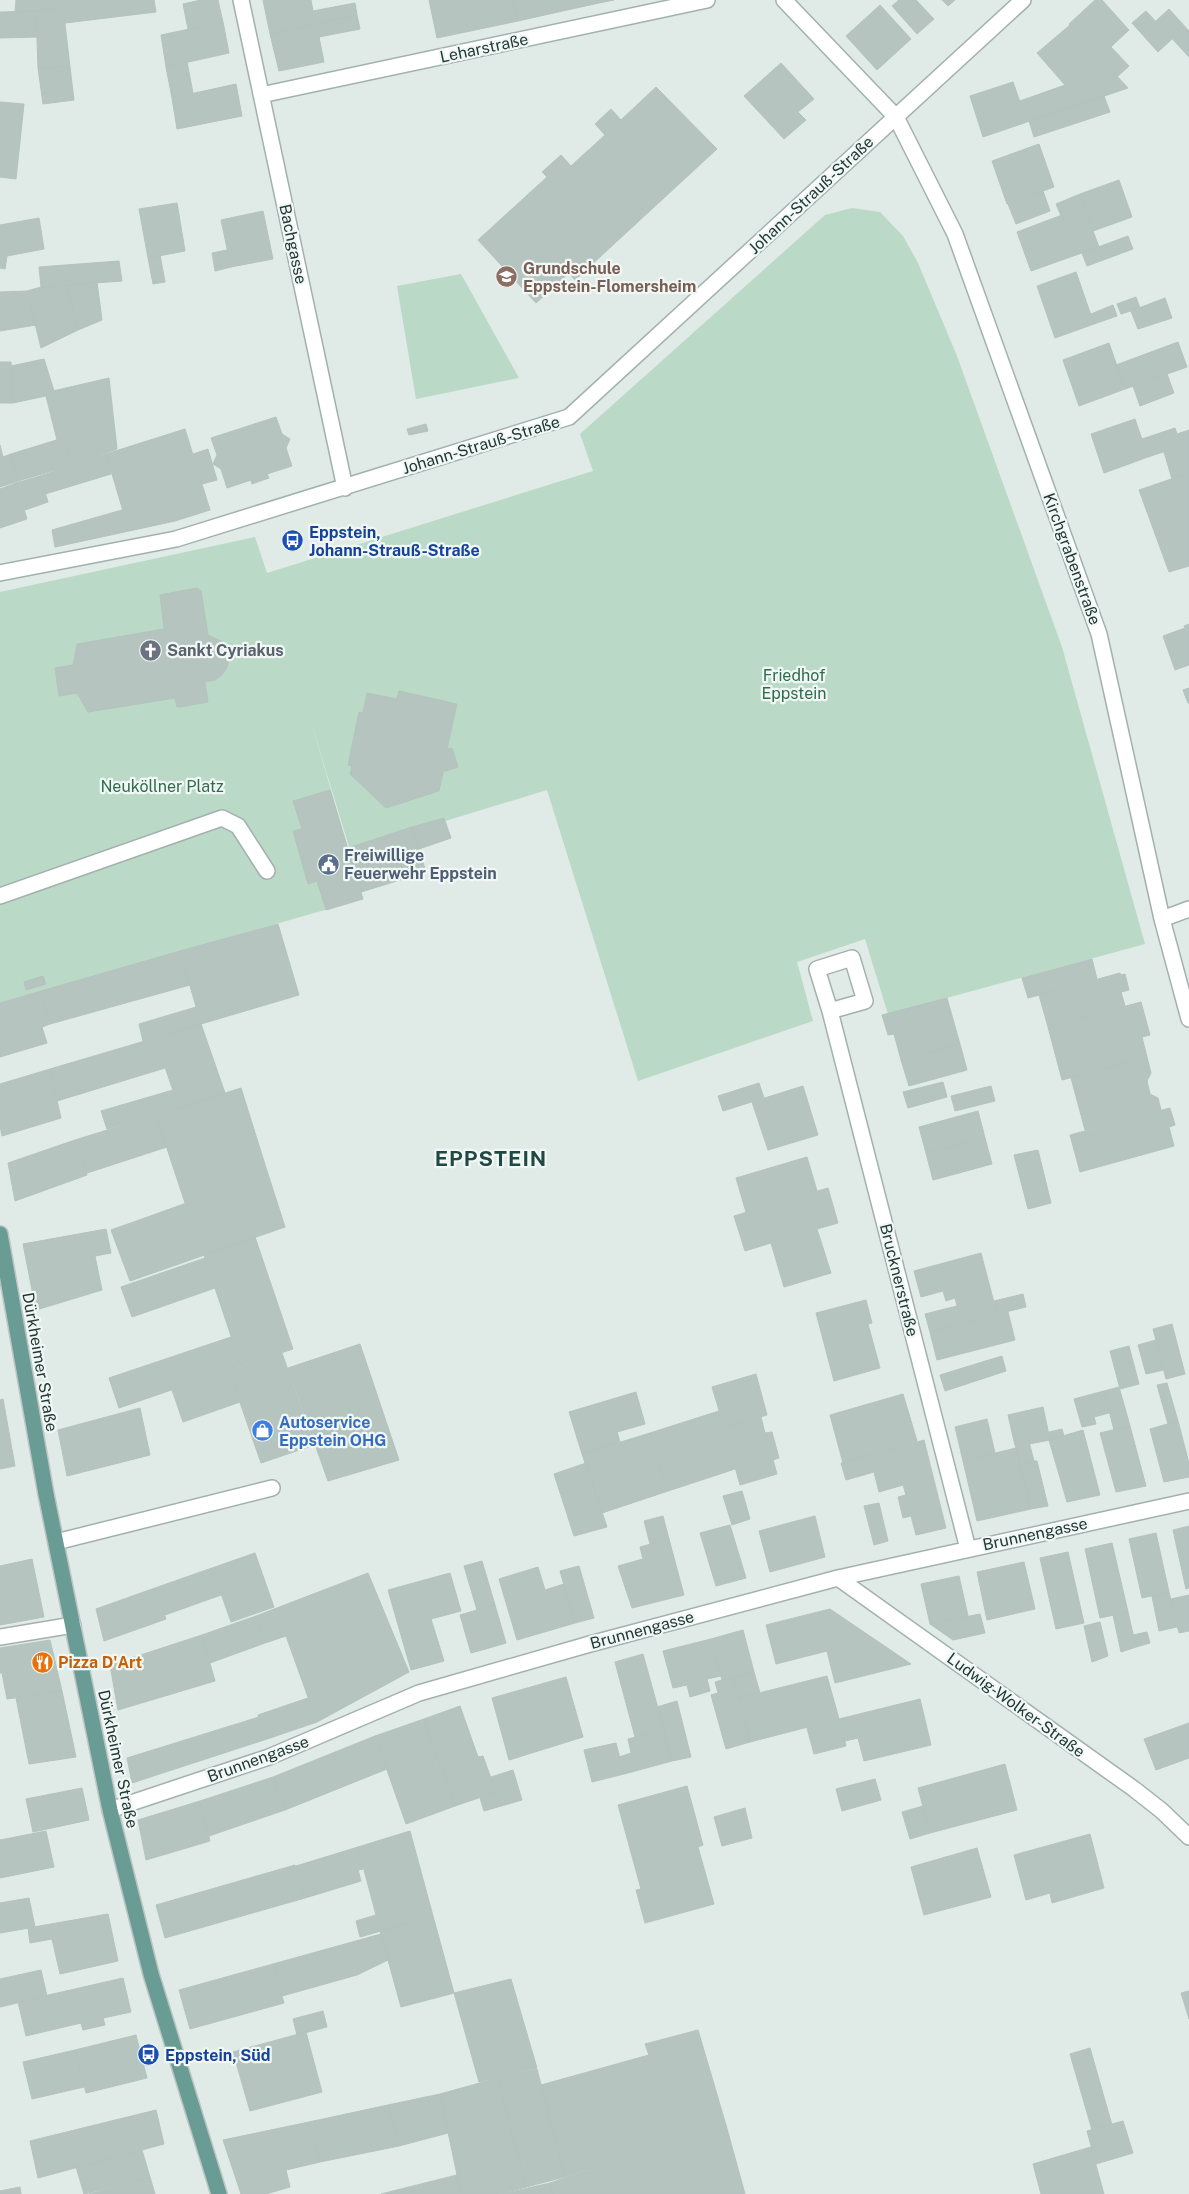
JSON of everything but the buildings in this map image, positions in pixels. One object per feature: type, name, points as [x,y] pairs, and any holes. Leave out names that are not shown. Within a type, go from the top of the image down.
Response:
[{"type":"main road","name":"Dürkheimer Straße","points":[[0,1234],[56,1542],[110,1810],[151,1974],[219,2194]]},
{"type":"street","name":"Bachgasse","points":[[241,0],[345,488]]},
{"type":"street","name":"Leharstraße","points":[[262,95],[707,0]]},
{"type":"street","points":[[784,0],[896,117]]},
{"type":"street","name":"Johann-Strauß-Straße","points":[[0,573],[176,540],[569,417],[1023,0]]},
{"type":"street","name":"Kirchgrabenstraße","points":[[896,117],[955,234],[1099,634],[1162,919],[1189,1019]]},
{"type":"street","points":[[0,896],[222,818],[238,826],[267,871]]},
{"type":"street","points":[[1162,919],[1189,909]]},
{"type":"street","name":"Brucknerstraße","points":[[830,1011],[968,1549]]},
{"type":"street","points":[[56,1542],[272,1488]]},
{"type":"street","name":"Brunnengasse","points":[[110,1810],[269,1757],[419,1693],[590,1644],[838,1578],[1189,1501]]},
{"type":"street","name":"Ludwig-Wolker-Straße","points":[[838,1578],[1134,1789],[1162,1811],[1189,1837]]},
{"type":"street","points":[[0,1637],[73,1624]]},
{"type":"green space","name":"Friedhof Eppstein","points":[[852,208],[880,212],[903,236],[918,263],[957,356],[1062,647],[1145,944],[888,1014],[865,939],[797,962],[813,1021],[638,1081],[547,790],[350,850],[310,718],[363,899],[0,1003],[0,592],[255,537],[267,573],[593,471],[580,434],[825,215]]},
{"type":"green space","points":[[461,274],[519,378],[416,399],[397,286]]},
{"type":"place","name":"Grundschule Eppstein-Flomersheim","points":[[507,277]]},
{"type":"place","name":"Eppstein, Johann-Strauß-Straße","points":[[293,541]]},
{"type":"place","name":"Sankt Cyriakus","points":[[151,650]]},
{"type":"place","name":"Freiwillige Feuerwehr Eppstein","points":[[328,864]]},
{"type":"place","name":"Autoservice Eppstein OHG","points":[[263,1431]]},
{"type":"place","name":"Pizza D'Art","points":[[42,1662]]},
{"type":"place","name":"Eppstein, Süd","points":[[149,2055]]},
{"type":"district","name":"EPPSTEIN","points":[[491,1158]]},
{"type":"park label","name":"Neuköllner Platz","points":[[162,786]]}]
